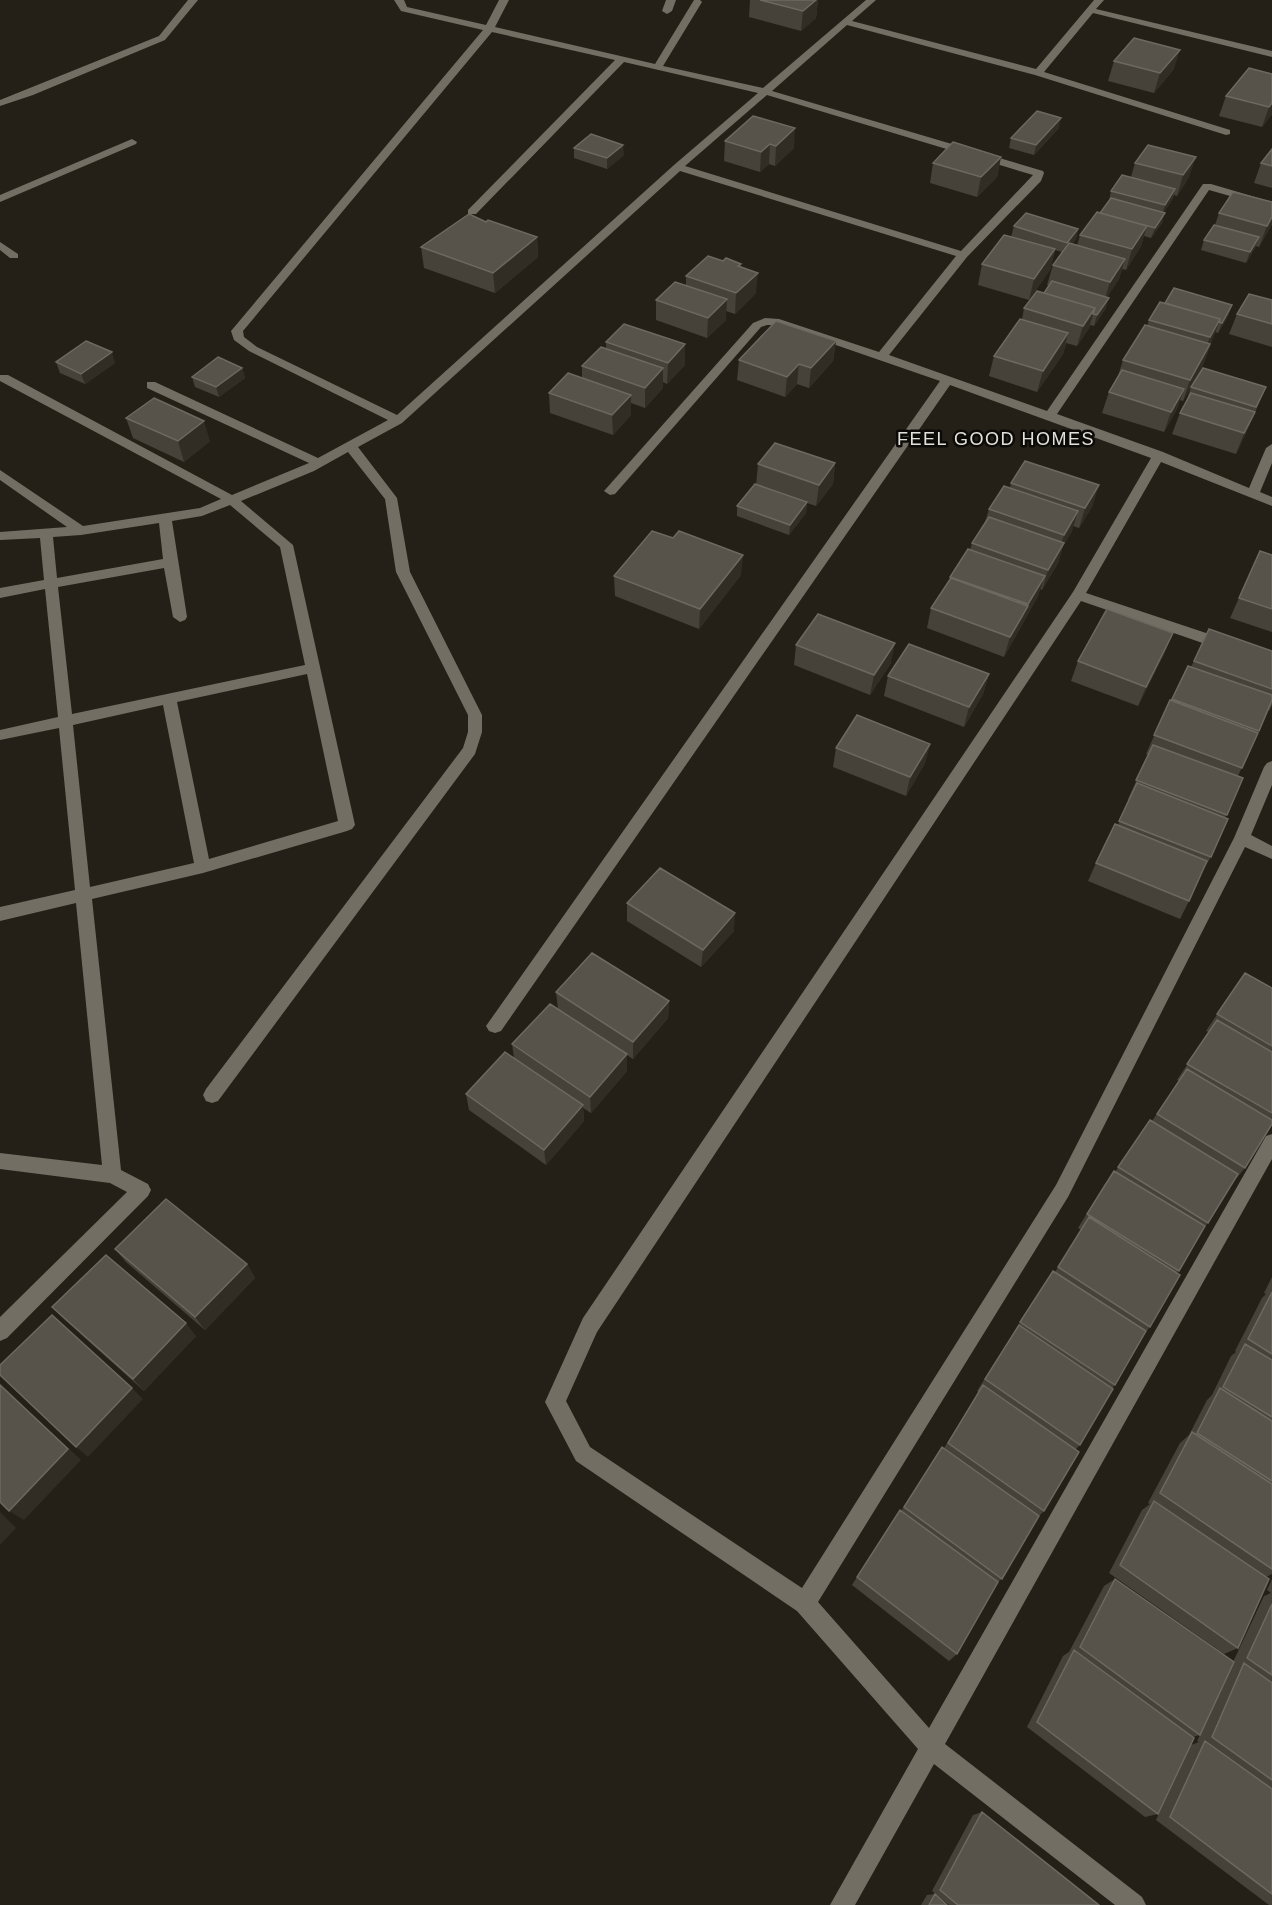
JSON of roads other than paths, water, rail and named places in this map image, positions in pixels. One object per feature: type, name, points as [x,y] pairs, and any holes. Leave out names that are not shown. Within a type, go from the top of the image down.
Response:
[{"type":"street","points":[[0,103],[30,93],[162,38],[193,0]]},
{"type":"street","points":[[399,0],[404,9],[766,92],[1038,173],[1037,179],[963,255],[881,357]]},
{"type":"street","points":[[398,420],[253,349],[238,338],[237,331],[489,29],[504,0]]},
{"type":"street","points":[[667,11],[671,0]]},
{"type":"street","points":[[0,536],[81,531],[202,512],[318,463],[398,420],[678,167],[871,0]]},
{"type":"street","points":[[1038,73],[1099,0]]},
{"type":"street","points":[[657,68],[697,2]]},
{"type":"street","points":[[1090,10],[1272,54]]},
{"type":"street","points":[[846,22],[1038,73],[1226,132]]},
{"type":"street","points":[[472,212],[621,60]]},
{"type":"street","points":[[0,199],[132,142]]},
{"type":"street","points":[[678,167],[963,255]]},
{"type":"street","points":[[1049,417],[1208,186],[1272,205]]},
{"type":"street","points":[[0,245],[14,256]]},
{"type":"street","points":[[610,491],[757,325],[765,321],[779,322],[947,380],[1159,456],[1272,502]]},
{"type":"street","points":[[0,914],[203,867],[347,825],[286,545],[232,500],[4,378]]},
{"type":"street","points":[[495,1026],[947,380]]},
{"type":"street","points":[[151,385],[318,463]]},
{"type":"street","points":[[212,1095],[470,750],[475,732],[475,715],[403,572],[391,498],[350,446]]},
{"type":"street","points":[[1253,494],[1272,448]]},
{"type":"street","points":[[1134,1905],[932,1748],[805,1603],[583,1454],[555,1402],[590,1325],[1078,595],[1159,456]]},
{"type":"street","points":[[0,474],[81,531]]},
{"type":"street","points":[[165,518],[180,617]]},
{"type":"street","points":[[46,533],[112,1174]]},
{"type":"street","points":[[0,592],[170,562]]},
{"type":"street","points":[[1078,595],[1240,650]]},
{"type":"street","points":[[0,735],[65,723],[313,668]]},
{"type":"street","points":[[169,700],[203,867]]},
{"type":"street","points":[[805,1603],[1062,1191],[1242,838],[1272,767]]},
{"type":"street","points":[[1242,838],[1272,853]]},
{"type":"street","points":[[842,1905],[1272,1142]]},
{"type":"street","points":[[0,1161],[112,1174],[142,1190],[0,1331]]},
{"type":"district","name":"FEEL GOOD HOMES","points":[[996,439]]}]
